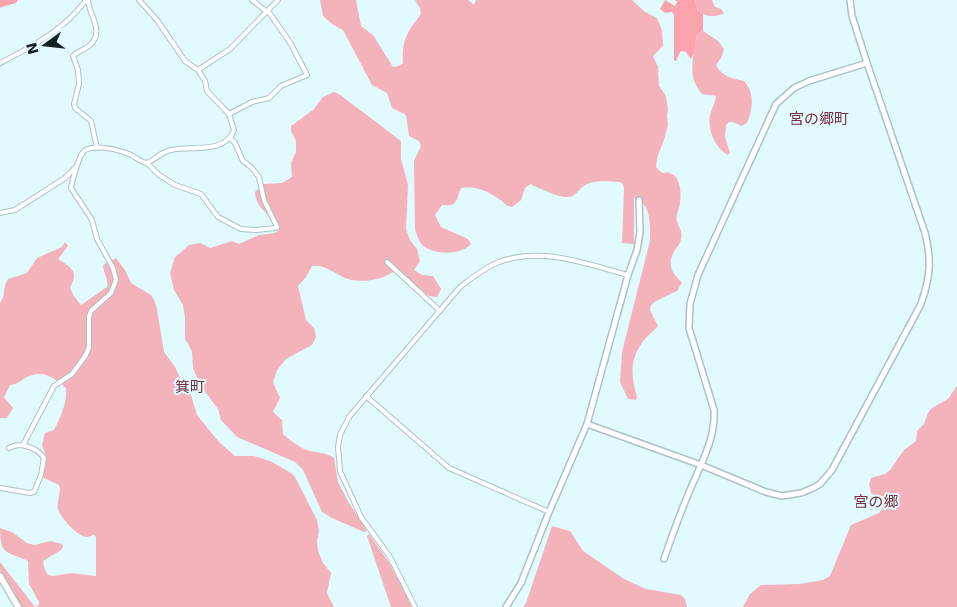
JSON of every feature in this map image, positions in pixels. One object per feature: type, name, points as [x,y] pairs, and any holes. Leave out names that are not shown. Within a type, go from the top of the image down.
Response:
[{"type":"main road","points":[[0,576],[18,607]]},
{"type":"street","points":[[0,63],[49,35],[76,14],[87,0]]},
{"type":"street","points":[[87,0],[90,14],[97,28],[97,36],[89,47],[73,56],[78,70],[79,84],[74,104],[90,120],[97,148]]},
{"type":"street","points":[[139,0],[157,20],[188,64],[198,70],[205,81],[207,91],[229,114],[234,130],[230,138],[220,146],[172,149],[162,152],[147,163]]},
{"type":"street","points":[[229,114],[252,102],[269,98],[281,86],[307,75],[291,44],[268,11],[252,0]]},
{"type":"street","points":[[198,70],[230,49],[278,0]]},
{"type":"street","points":[[587,424],[701,465],[766,492],[782,496],[802,493],[820,484],[832,470],[921,304],[928,283],[930,268],[930,249],[866,63],[852,16],[850,0]]},
{"type":"street","points":[[664,559],[701,465],[715,418],[710,393],[689,328],[690,304],[698,275],[776,104],[795,88],[809,81],[866,63]]},
{"type":"street","points":[[23,445],[54,386],[72,374],[86,355],[90,347],[89,316],[91,311],[111,293],[116,280],[113,268],[97,239],[92,220],[71,188],[76,167],[84,150],[97,148],[128,153],[147,163],[175,185],[201,194],[218,217],[241,229],[256,230],[277,227],[264,200],[259,177],[252,167],[244,161],[235,143],[230,138]]},
{"type":"street","points":[[0,213],[15,210],[65,178],[76,167]]},
{"type":"street","points":[[506,607],[521,583],[587,424],[628,275],[637,250],[640,232],[639,200]]},
{"type":"street","points":[[415,607],[390,557],[361,517],[340,471],[338,447],[340,434],[348,417],[460,287],[479,273],[499,262],[528,255],[559,256],[628,275]]},
{"type":"street","points":[[387,262],[440,310]]},
{"type":"street","points":[[366,396],[449,468],[549,512]]},
{"type":"street","points":[[0,488],[34,492],[41,475],[44,458],[42,454],[23,445],[15,445],[9,448]]},
{"type":"shaded area","points":[[320,0],[356,0],[361,26],[373,35],[393,67],[403,63],[403,48],[406,36],[421,14],[415,0],[468,0],[474,5],[476,0],[632,0],[645,12],[657,18],[662,30],[663,46],[653,56],[658,67],[659,86],[666,96],[668,125],[657,158],[656,167],[662,173],[672,174],[676,177],[680,186],[680,205],[677,218],[681,236],[680,242],[673,253],[671,267],[682,283],[677,291],[651,305],[650,310],[658,326],[644,340],[636,354],[633,382],[636,400],[628,399],[620,382],[622,352],[650,241],[649,216],[644,205],[634,198],[634,244],[622,243],[624,189],[623,184],[620,182],[593,182],[584,186],[573,196],[568,197],[554,194],[530,184],[525,188],[521,200],[512,207],[481,189],[466,187],[461,188],[454,204],[442,205],[435,215],[441,227],[468,239],[471,244],[460,251],[445,253],[424,247],[419,241],[415,230],[414,161],[421,146],[419,141],[409,136],[406,115],[392,108],[387,93],[372,85],[343,30],[323,16]]},
{"type":"shaded area","points":[[665,0],[675,6],[677,2],[675,0],[695,0],[698,11],[703,14],[703,31],[697,34],[694,53],[691,59],[686,52],[682,51],[676,61],[674,61],[674,15],[672,12],[665,13],[660,9]]},
{"type":"shaded area","points":[[695,0],[712,0],[715,7],[721,9],[724,13],[712,16],[702,14],[698,11]]},
{"type":"shaded area","points":[[703,31],[718,41],[724,49],[716,65],[718,69],[728,76],[744,81],[750,91],[752,107],[747,123],[741,126],[731,122],[726,125],[725,137],[730,153],[728,155],[715,142],[710,130],[711,112],[716,96],[702,94],[694,80],[692,65],[697,34]]},
{"type":"shaded area","points":[[334,92],[401,141],[401,159],[408,185],[406,229],[410,240],[417,249],[420,261],[414,270],[422,275],[433,276],[441,289],[437,297],[429,296],[396,270],[378,279],[358,281],[345,278],[320,266],[312,266],[298,286],[306,320],[314,328],[316,337],[312,345],[286,359],[277,370],[273,382],[280,398],[273,412],[282,420],[283,434],[291,441],[307,450],[334,458],[338,482],[367,531],[364,532],[322,512],[303,470],[295,462],[237,437],[221,420],[218,409],[200,385],[193,368],[192,351],[185,339],[183,305],[174,290],[170,273],[175,257],[189,245],[200,243],[210,248],[232,241],[239,244],[259,235],[275,233],[279,230],[279,224],[257,202],[255,192],[263,184],[282,183],[292,177],[291,163],[296,152],[296,141],[291,131],[291,126],[313,110],[323,97]]},
{"type":"shaded area","points":[[65,242],[68,246],[58,259],[74,273],[70,288],[81,305],[107,287],[103,265],[116,258],[125,270],[131,283],[151,295],[154,300],[164,352],[190,392],[197,415],[219,442],[235,456],[254,456],[270,461],[295,477],[317,520],[319,531],[318,551],[323,563],[331,573],[327,593],[334,607],[36,607],[39,602],[29,584],[28,561],[6,552],[0,537],[0,528],[12,532],[27,543],[34,545],[51,541],[62,544],[61,550],[43,561],[47,573],[52,576],[71,573],[96,576],[96,537],[94,535],[82,536],[69,526],[58,509],[59,485],[42,477],[46,462],[42,445],[45,433],[54,430],[59,420],[64,405],[66,388],[42,374],[31,375],[10,385],[4,397],[13,408],[7,418],[0,418],[0,303],[8,279],[27,273],[37,258],[62,247]]},
{"type":"shaded area","points":[[957,386],[957,607],[743,607],[750,594],[761,585],[799,584],[823,580],[830,576],[851,525],[879,513],[882,509],[878,498],[871,493],[869,484],[871,478],[885,474],[890,470],[904,450],[916,441],[917,431],[924,424],[928,413],[932,408],[948,399]]},
{"type":"shaded area","points":[[552,526],[570,531],[583,551],[624,579],[646,589],[681,595],[685,599],[687,607],[523,607]]},
{"type":"shaded area","points":[[369,534],[390,564],[412,607],[391,607],[367,536]]},
{"type":"shaded area","points":[[0,562],[35,607],[21,607],[0,571]]},
{"type":"waterway","points":[[0,4],[14,0]]},
{"type":"district","name":"宮の郷町","points":[[819,119]]},
{"type":"district","name":"箕町","points":[[190,387]]},
{"type":"district","name":"宮の郷","points":[[876,502]]}]
